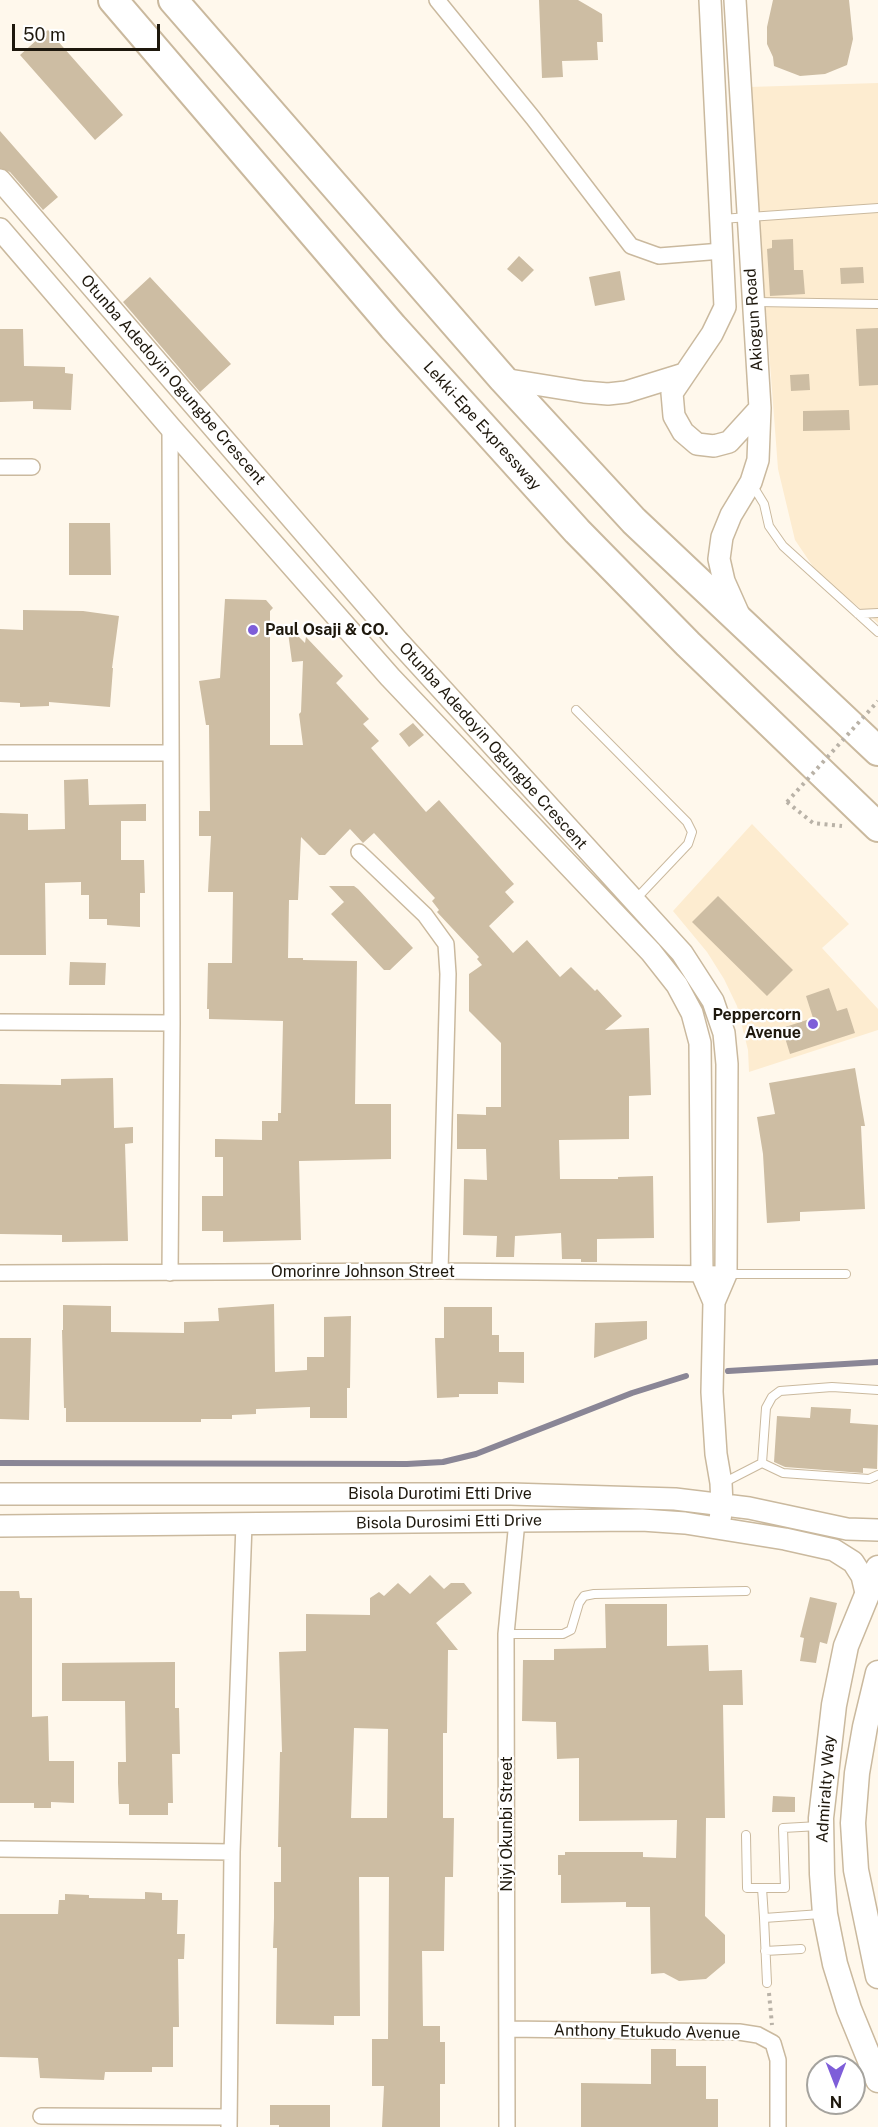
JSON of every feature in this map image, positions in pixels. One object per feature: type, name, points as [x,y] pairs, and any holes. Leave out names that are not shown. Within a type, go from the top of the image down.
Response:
[{"type":"highway","name":"Lekki-Epe Expressway","points":[[113,0],[393,327],[569,523],[688,644],[878,827]]},
{"type":"highway","points":[[173,0],[503,379],[634,521],[878,752]]},
{"type":"main road","name":"Admiralty Way","points":[[878,1568],[846,1646],[826,1759],[820,1826],[825,1914],[835,1964],[849,2009],[878,2080]]},
{"type":"main road","name":"Admiralty Way","points":[[878,1673],[857,1773],[853,1823],[856,1869],[878,1976]]},
{"type":"street","points":[[437,0],[533,118],[631,246],[659,256],[722,251]]},
{"type":"street","points":[[710,0],[725,308],[712,334],[672,393],[674,416],[683,432],[697,444],[714,446],[729,442],[760,408]]},
{"type":"street","name":"Akiogun Road","points":[[735,0],[760,408],[758,460],[751,482],[731,515],[722,537],[718,560],[724,581],[744,626]]},
{"type":"street","name":"Otunba Adedoyin Ogungbe Crescent","points":[[0,180],[397,640],[682,953],[713,1000],[724,1033],[727,1064],[726,1274],[714,1302],[712,1420],[722,1483],[719,1527]]},
{"type":"street","name":"Otunba Adedoyin Ogungbe Crescent","points":[[0,229],[390,677],[651,952],[677,984],[692,1013],[700,1043],[702,1275],[714,1302]]},
{"type":"street","points":[[503,379],[608,394],[626,392],[684,374]]},
{"type":"street","points":[[170,427],[172,1023],[170,1273]]},
{"type":"street","points":[[0,467],[32,467]]},
{"type":"street","points":[[0,753],[171,753]]},
{"type":"street","points":[[492,784],[512,766]]},
{"type":"street","points":[[359,852],[426,915],[446,944],[448,974],[440,1271]]},
{"type":"street","points":[[0,1022],[172,1023]]},
{"type":"street","name":"Omorinre Johnson Street","points":[[0,1273],[440,1271],[726,1274]]},
{"type":"street","name":"Bisola Durotimi Etti Drive","points":[[0,1494],[510,1494],[675,1499],[749,1508],[847,1528],[878,1530]]},
{"type":"street","name":"Bisola Durosimi Etti Drive","points":[[0,1526],[642,1520],[719,1527],[834,1550],[853,1562],[862,1576],[867,1598]]},
{"type":"street","name":"Niyi Okunbi Street","points":[[507,2127],[506,1634],[517,1521]]},
{"type":"street","points":[[41,2116],[229,2122],[232,1852],[244,1524]]},
{"type":"street","points":[[0,1849],[232,1852]]},
{"type":"street","name":"Anthony Etukudo Avenue","points":[[507,2029],[739,2032],[758,2035],[773,2043]]},
{"type":"street","points":[[773,2043],[778,2060],[778,2127]]},
{"type":"lane","points":[[720,219],[878,208]]},
{"type":"lane","points":[[753,302],[878,303]]},
{"type":"lane","points":[[751,482],[764,504],[769,526],[783,546],[878,632]]},
{"type":"lane","points":[[858,614],[878,613]]},
{"type":"lane","points":[[576,710],[687,822],[692,832],[688,844],[633,901]]},
{"type":"lane","points":[[726,1274],[846,1275]]},
{"type":"lane","points":[[762,1463],[766,1408],[772,1397],[780,1390],[832,1387],[878,1390]]},
{"type":"lane","points":[[722,1483],[762,1463]]},
{"type":"lane","points":[[762,1463],[783,1473],[869,1479],[878,1475]]},
{"type":"lane","points":[[506,1634],[563,1634],[571,1630],[579,1603],[584,1596],[594,1594],[746,1591]]},
{"type":"lane","points":[[746,1834],[747,1888],[785,1888],[783,1828],[820,1826]]},
{"type":"lane","points":[[762,1888],[766,1983]]},
{"type":"lane","points":[[764,1918],[825,1914]]},
{"type":"lane","points":[[765,1951],[801,1949]]},
{"type":"path","points":[[813,823],[787,802],[878,701]]},
{"type":"path","points":[[766,1983],[772,2010],[773,2043]]},
{"type":"shaded area","points":[[878,83],[878,623],[818,574],[795,540],[778,469],[749,87]]},
{"type":"shaded area","points":[[752,824],[849,924],[822,948],[878,1009],[878,1030],[749,1072],[748,1050],[737,1006],[707,952],[673,911]]},
{"type":"building","points":[[539,0],[578,0],[602,14],[603,42],[597,42],[598,60],[562,61],[563,77],[542,78]]},
{"type":"building","points":[[773,0],[849,0],[853,39],[847,65],[825,74],[800,76],[774,66],[767,44],[767,27]]},
{"type":"building","points":[[48,30],[123,115],[95,140],[20,55]]},
{"type":"building","points":[[0,131],[58,197],[43,210],[10,172],[0,168]]},
{"type":"building","points":[[793,239],[794,270],[803,270],[805,294],[770,296],[767,249],[772,248],[772,240]]},
{"type":"building","points":[[519,256],[534,270],[522,282],[507,269]]},
{"type":"building","points":[[863,267],[864,283],[841,284],[840,268]]},
{"type":"building","points":[[620,271],[625,300],[595,306],[589,277]]},
{"type":"building","points":[[150,277],[231,364],[200,392],[123,302]]},
{"type":"building","points":[[878,328],[878,385],[859,386],[856,329]]},
{"type":"building","points":[[0,329],[23,329],[24,366],[65,367],[65,373],[73,374],[71,410],[33,409],[33,401],[0,402]]},
{"type":"building","points":[[809,374],[810,390],[791,391],[790,375]]},
{"type":"building","points":[[849,410],[850,430],[803,431],[803,411]]},
{"type":"building","points":[[69,523],[110,523],[111,575],[69,575]]},
{"type":"building","points":[[225,599],[266,600],[273,608],[270,611],[270,745],[303,745],[299,714],[301,712],[303,661],[292,662],[287,625],[305,643],[306,637],[343,676],[336,683],[369,719],[363,724],[379,741],[371,748],[426,812],[439,800],[514,884],[505,892],[514,902],[489,926],[513,953],[527,940],[560,977],[571,967],[595,991],[597,989],[622,1016],[605,1030],[649,1028],[651,1095],[629,1096],[629,1139],[559,1140],[560,1179],[618,1179],[618,1177],[653,1176],[654,1238],[597,1239],[597,1262],[581,1262],[581,1259],[562,1259],[561,1233],[515,1236],[514,1257],[496,1257],[497,1236],[463,1235],[464,1179],[487,1180],[486,1149],[457,1149],[457,1114],[486,1115],[486,1107],[501,1107],[501,1043],[469,1011],[469,974],[482,965],[477,959],[479,957],[437,912],[439,910],[432,901],[435,898],[374,833],[363,843],[350,829],[325,855],[319,855],[301,837],[298,900],[289,900],[288,958],[357,961],[355,1104],[391,1104],[391,1159],[299,1161],[301,1240],[223,1242],[223,1231],[202,1231],[202,1196],[223,1196],[223,1157],[215,1157],[215,1139],[262,1140],[262,1121],[278,1121],[278,1113],[281,1113],[283,1021],[209,1019],[209,1009],[207,1009],[208,963],[232,963],[233,892],[208,892],[211,836],[199,836],[199,811],[210,811],[209,725],[206,725],[199,681],[220,678]]},
{"type":"building","points":[[23,610],[83,611],[119,616],[112,668],[110,707],[49,702],[49,706],[20,707],[20,703],[0,702],[0,629],[23,630]]},
{"type":"building","points":[[413,723],[424,735],[409,747],[399,734]]},
{"type":"building","points":[[88,779],[89,805],[146,804],[146,821],[121,821],[121,860],[144,860],[145,893],[140,893],[140,927],[107,925],[107,919],[89,919],[89,895],[81,895],[81,882],[45,883],[46,955],[0,955],[0,813],[28,814],[28,830],[65,829],[64,780]]},
{"type":"building","points":[[329,886],[354,886],[413,948],[390,970],[384,970],[331,914],[344,902]]},
{"type":"building","points":[[718,896],[793,970],[767,996],[692,922]]},
{"type":"building","points":[[70,962],[106,963],[105,985],[69,985]]},
{"type":"building","points":[[829,988],[837,1011],[847,1008],[855,1033],[790,1054],[782,1028],[813,1018],[806,996]]},
{"type":"building","points":[[855,1068],[865,1126],[861,1126],[865,1209],[800,1212],[800,1221],[767,1223],[763,1154],[757,1117],[775,1114],[769,1083]]},
{"type":"building","points":[[113,1078],[114,1128],[133,1127],[133,1143],[125,1144],[128,1241],[62,1242],[62,1235],[0,1234],[0,1084],[61,1085],[61,1079]]},
{"type":"building","points":[[274,1304],[275,1372],[307,1370],[307,1357],[324,1357],[324,1317],[351,1316],[350,1388],[347,1388],[347,1418],[310,1418],[310,1407],[256,1409],[256,1414],[232,1415],[232,1419],[201,1419],[201,1422],[66,1422],[63,1305],[111,1306],[111,1332],[184,1333],[184,1322],[219,1321],[218,1308]]},
{"type":"building","points":[[444,1307],[492,1307],[492,1335],[499,1335],[499,1352],[524,1352],[524,1383],[498,1382],[498,1394],[459,1394],[459,1397],[437,1398],[435,1338],[444,1338]]},
{"type":"building","points":[[647,1321],[647,1339],[594,1358],[595,1323]]},
{"type":"building","points":[[0,1338],[31,1338],[29,1420],[0,1419]]},
{"type":"building","points":[[811,1407],[851,1409],[850,1423],[878,1425],[877,1469],[863,1468],[863,1473],[785,1467],[774,1462],[777,1416],[810,1418]]},
{"type":"building","points":[[430,1575],[444,1589],[451,1583],[464,1583],[472,1593],[436,1623],[458,1650],[448,1650],[447,1733],[443,1733],[443,1818],[454,1818],[453,1877],[445,1877],[444,1951],[422,1951],[423,2026],[440,2026],[440,2042],[445,2042],[445,2084],[440,2084],[440,2127],[382,2127],[384,2086],[372,2086],[372,2039],[388,2039],[389,1877],[359,1877],[360,2016],[334,2016],[334,2025],[276,2024],[277,1948],[273,1948],[274,1882],[281,1882],[281,1847],[278,1847],[280,1752],[282,1752],[279,1652],[306,1651],[306,1614],[370,1615],[370,1598],[379,1592],[384,1596],[398,1583],[410,1594]],"holes":[[[354,1728],[388,1729],[387,1818],[351,1818]]]},
{"type":"building","points":[[0,1591],[19,1591],[20,1598],[32,1598],[32,1717],[48,1716],[49,1761],[74,1761],[74,1803],[51,1802],[51,1808],[34,1808],[34,1803],[0,1803]]},
{"type":"building","points":[[810,1597],[837,1603],[827,1644],[820,1642],[816,1663],[800,1661],[804,1638],[800,1637]]},
{"type":"building","points":[[605,1604],[667,1604],[667,1646],[708,1645],[709,1671],[742,1670],[743,1705],[723,1705],[725,1818],[706,1818],[705,1916],[725,1935],[725,1963],[706,1979],[679,1981],[664,1973],[651,1974],[650,1907],[626,1907],[626,1902],[561,1903],[558,1855],[565,1855],[565,1852],[643,1852],[643,1857],[676,1858],[677,1820],[579,1821],[579,1758],[557,1759],[556,1722],[522,1721],[523,1660],[554,1660],[554,1649],[606,1648]]},
{"type":"building","points":[[175,1662],[175,1708],[179,1708],[180,1754],[172,1754],[173,1803],[168,1803],[168,1815],[129,1815],[129,1804],[119,1804],[118,1783],[118,1762],[126,1762],[125,1701],[62,1701],[62,1663]]},
{"type":"building","points":[[773,1796],[795,1797],[795,1812],[772,1812]]},
{"type":"building","points":[[145,1892],[162,1893],[162,1900],[178,1900],[177,1934],[185,1934],[184,1959],[178,1959],[179,2027],[173,2027],[173,2067],[152,2067],[152,2072],[105,2072],[104,2080],[40,2078],[38,2058],[0,2057],[0,1914],[58,1914],[59,1900],[65,1900],[65,1894],[89,1895],[89,1898],[145,1899]]},
{"type":"building","points":[[651,2049],[676,2049],[676,2066],[706,2066],[706,2099],[718,2099],[718,2127],[581,2127],[581,2083],[651,2084]]},
{"type":"building","points":[[270,2105],[330,2105],[330,2127],[270,2125]]},
{"type":"waterway","points":[[728,1371],[878,1362]]},
{"type":"waterway","points":[[0,1463],[407,1464],[443,1462],[476,1454],[632,1393],[686,1376]]},
{"type":"place","name":"Paul Osaji & CO.","points":[[253,630]]},
{"type":"place","name":"Peppercorn Avenue","points":[[813,1024]]}]
